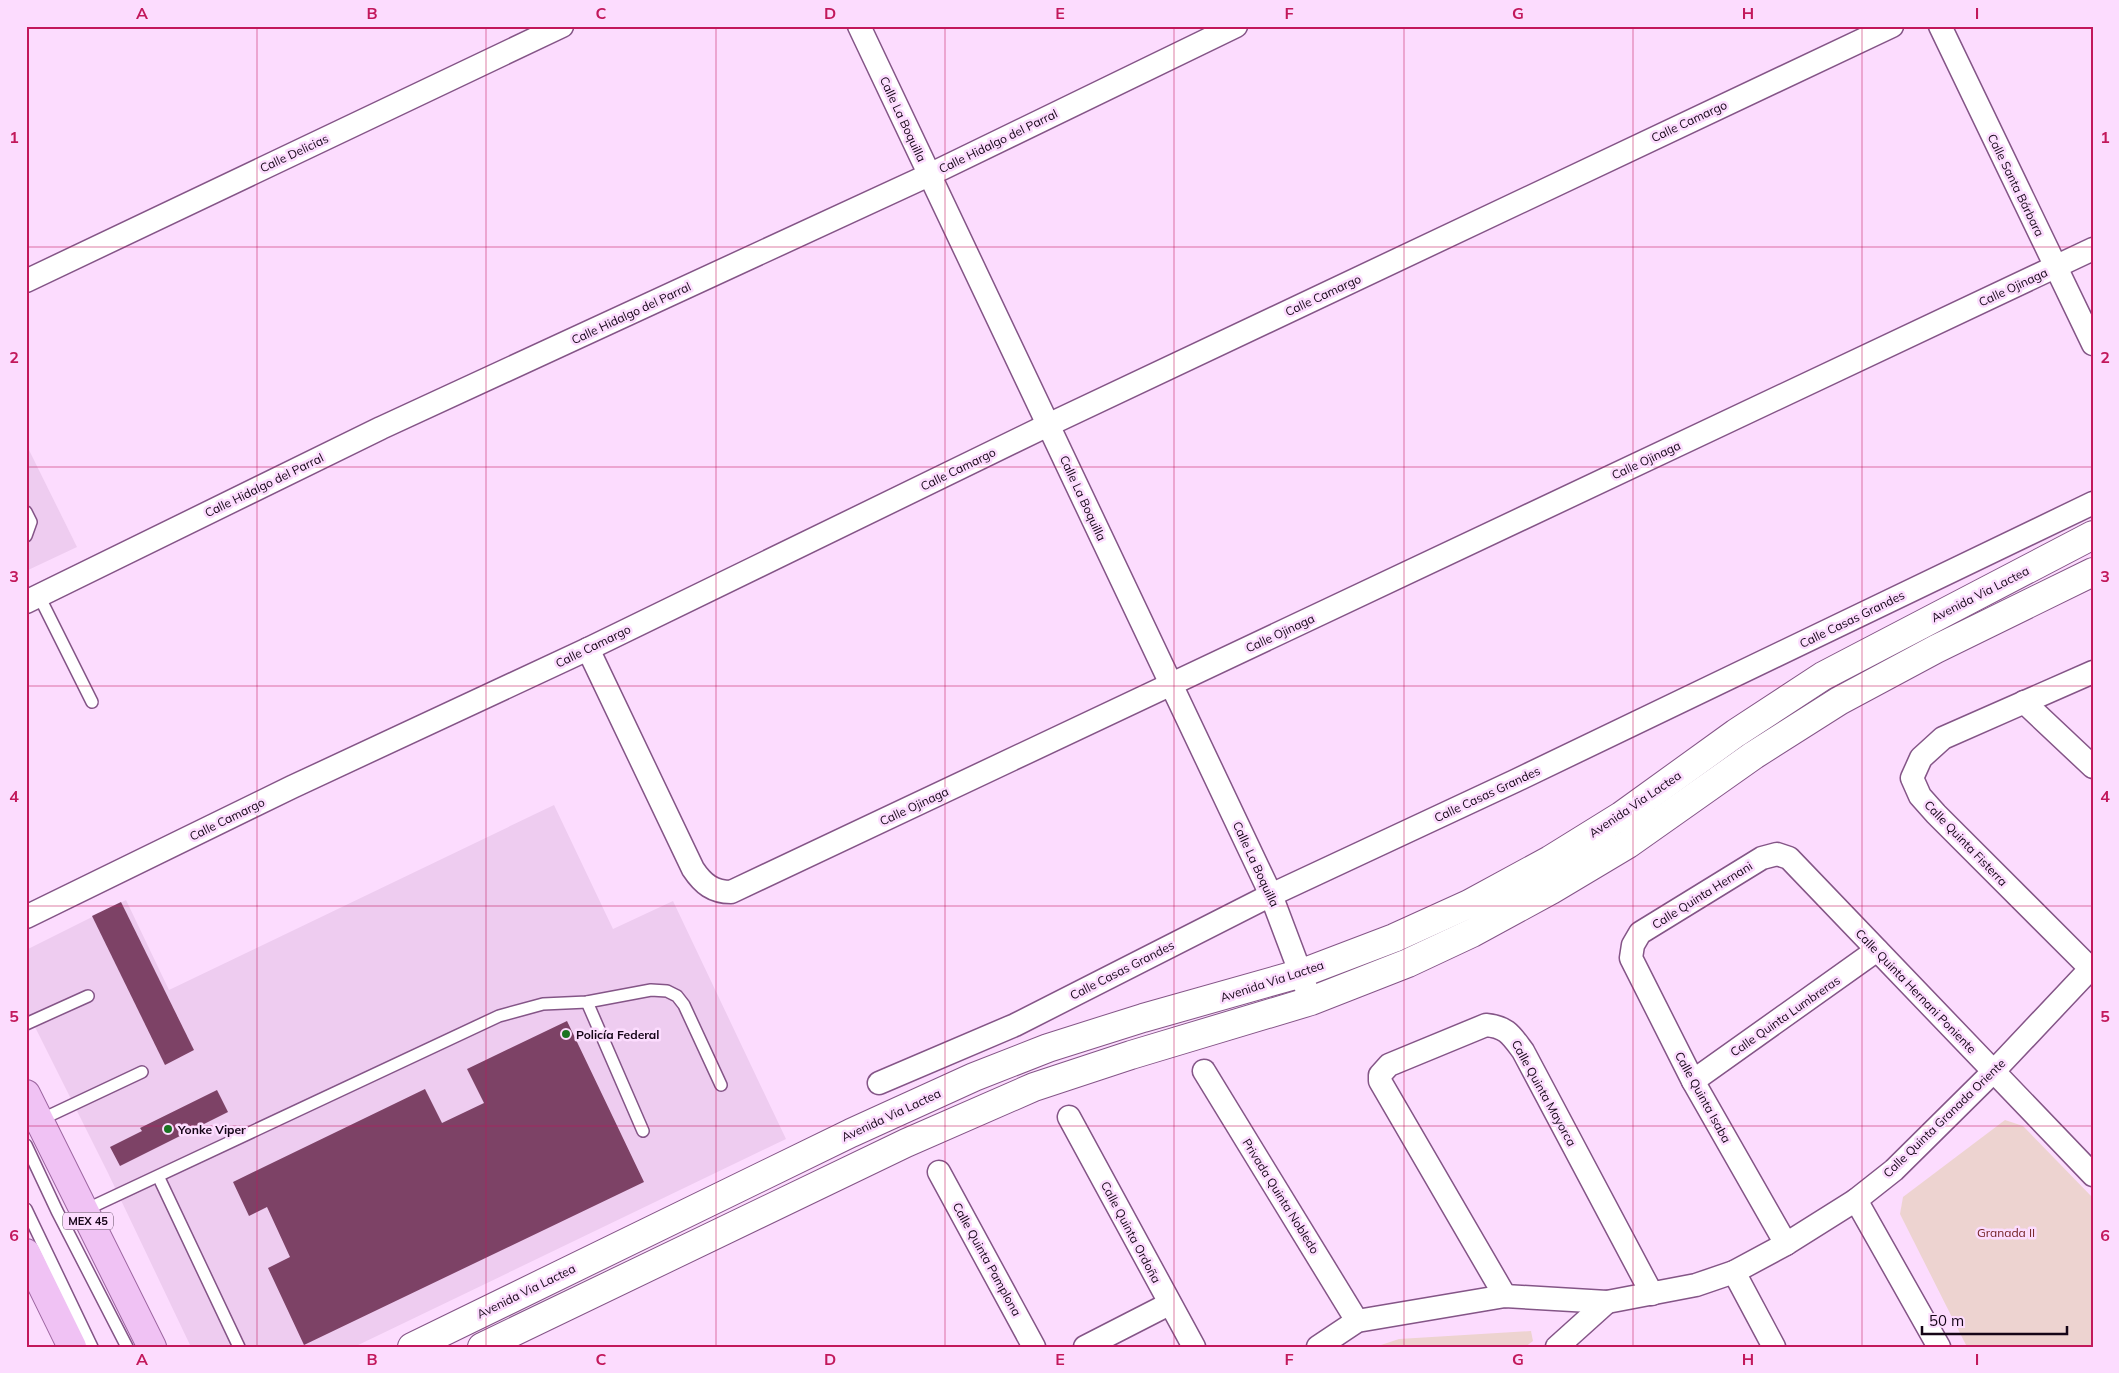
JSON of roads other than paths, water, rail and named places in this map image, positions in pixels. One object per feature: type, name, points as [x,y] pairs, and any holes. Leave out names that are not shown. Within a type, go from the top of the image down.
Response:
[{"type":"main road","name":"Avenida Via Lactea","points":[[412,1347],[851,1133],[974,1076],[1048,1048],[1143,1018],[1302,973],[1394,938],[1469,904],[1550,860],[1622,816],[1736,733],[1824,676],[2093,535]]},
{"type":"main road","points":[[482,1347],[906,1142],[1034,1087],[1131,1055],[1311,1001],[1408,963],[1472,933],[1551,890],[1628,844],[1754,755],[1839,701],[1936,649],[2093,572]]},
{"type":"main road","name":"MEX 45","points":[[26,1094],[152,1347]]},
{"type":"main road","points":[[26,1253],[72,1347]]},
{"type":"street","name":"Calle Delicias","points":[[26,281],[562,26]]},
{"type":"street","name":"Calle La Boquilla","points":[[859,26],[1271,895],[1311,1001]]},
{"type":"street","name":"Calle Hidalgo del Parral","points":[[32,599],[381,428],[929,174],[1236,26]]},
{"type":"street","name":"Calle Camargo","points":[[26,917],[301,783],[588,649],[1048,425],[1892,26]]},
{"type":"street","name":"Calle Santa Bárbara","points":[[1940,26],[2093,344]]},
{"type":"street","name":"Calle Ojinaga","points":[[588,649],[693,869],[700,880],[708,886],[724,892],[731,892],[2093,249]]},
{"type":"street","name":"Calle Casas Grandes","points":[[879,1083],[1015,1025],[1271,895],[1515,781],[2093,503]]},
{"type":"street","name":"Calle Quinta Fisterra","points":[[2092,969],[1936,814],[1920,796],[1912,778],[1921,758],[1943,738],[2093,672]]},
{"type":"street","points":[[2024,702],[2093,767]]},
{"type":"street","name":"Calle Quinta Hernani","points":[[1633,945],[1640,933],[1762,858],[1777,854]]},
{"type":"street","name":"Calle Quinta Hernani Poniente","points":[[1777,854],[1789,858],[2093,1175]]},
{"type":"street","name":"Calle Quinta Isaba","points":[[1633,945],[1631,958],[1693,1081],[1786,1244]]},
{"type":"street","name":"Calle Quinta Lumbreras","points":[[1693,1081],[1877,950]]},
{"type":"street","name":"Calle Quinta Granada Oriente","points":[[1357,1322],[1505,1296],[1606,1302],[1696,1286],[1734,1272],[1786,1244],[1856,1200],[1894,1170],[1993,1072],[2092,969]]},
{"type":"street","name":"Calle Quinta Mayorca","points":[[1505,1296],[1380,1081],[1380,1075],[1389,1065],[1486,1025],[1500,1026],[1510,1034],[1523,1051],[1652,1294]]},
{"type":"street","name":"Privada Quinta Nobledo","points":[[1204,1071],[1357,1322]]},
{"type":"street","name":"Calle Quinta Ordoña","points":[[1069,1117],[1194,1347]]},
{"type":"street","name":"Calle Quinta Pamplona","points":[[939,1172],[1034,1347]]},
{"type":"street","points":[[1856,1200],[1939,1347]]},
{"type":"street","points":[[1734,1272],[1774,1347]]},
{"type":"street","points":[[1557,1347],[1606,1302]]},
{"type":"street","points":[[1085,1347],[1170,1304]]},
{"type":"street","points":[[1318,1347],[1357,1322]]},
{"type":"lane","points":[[26,512],[31,522],[26,536]]},
{"type":"lane","points":[[32,599],[92,702]]},
{"type":"lane","points":[[83,1211],[159,1178],[499,1016],[543,1004],[587,1002],[651,990],[667,991],[677,996],[684,1005],[721,1085]]},
{"type":"lane","points":[[26,1024],[88,996]]},
{"type":"lane","points":[[587,1002],[643,1131]]},
{"type":"lane","points":[[38,1121],[142,1072]]},
{"type":"lane","points":[[26,1145],[57,1211],[128,1347]]},
{"type":"lane","points":[[159,1178],[239,1347]]},
{"type":"lane","points":[[26,1209],[92,1347]]},
{"type":"place","name":"Policía Federal","points":[[566,1034]]},
{"type":"place","name":"Yonke Viper","points":[[168,1129]]},
{"type":"park label","name":"Granada II","points":[[2006,1232]]}]
